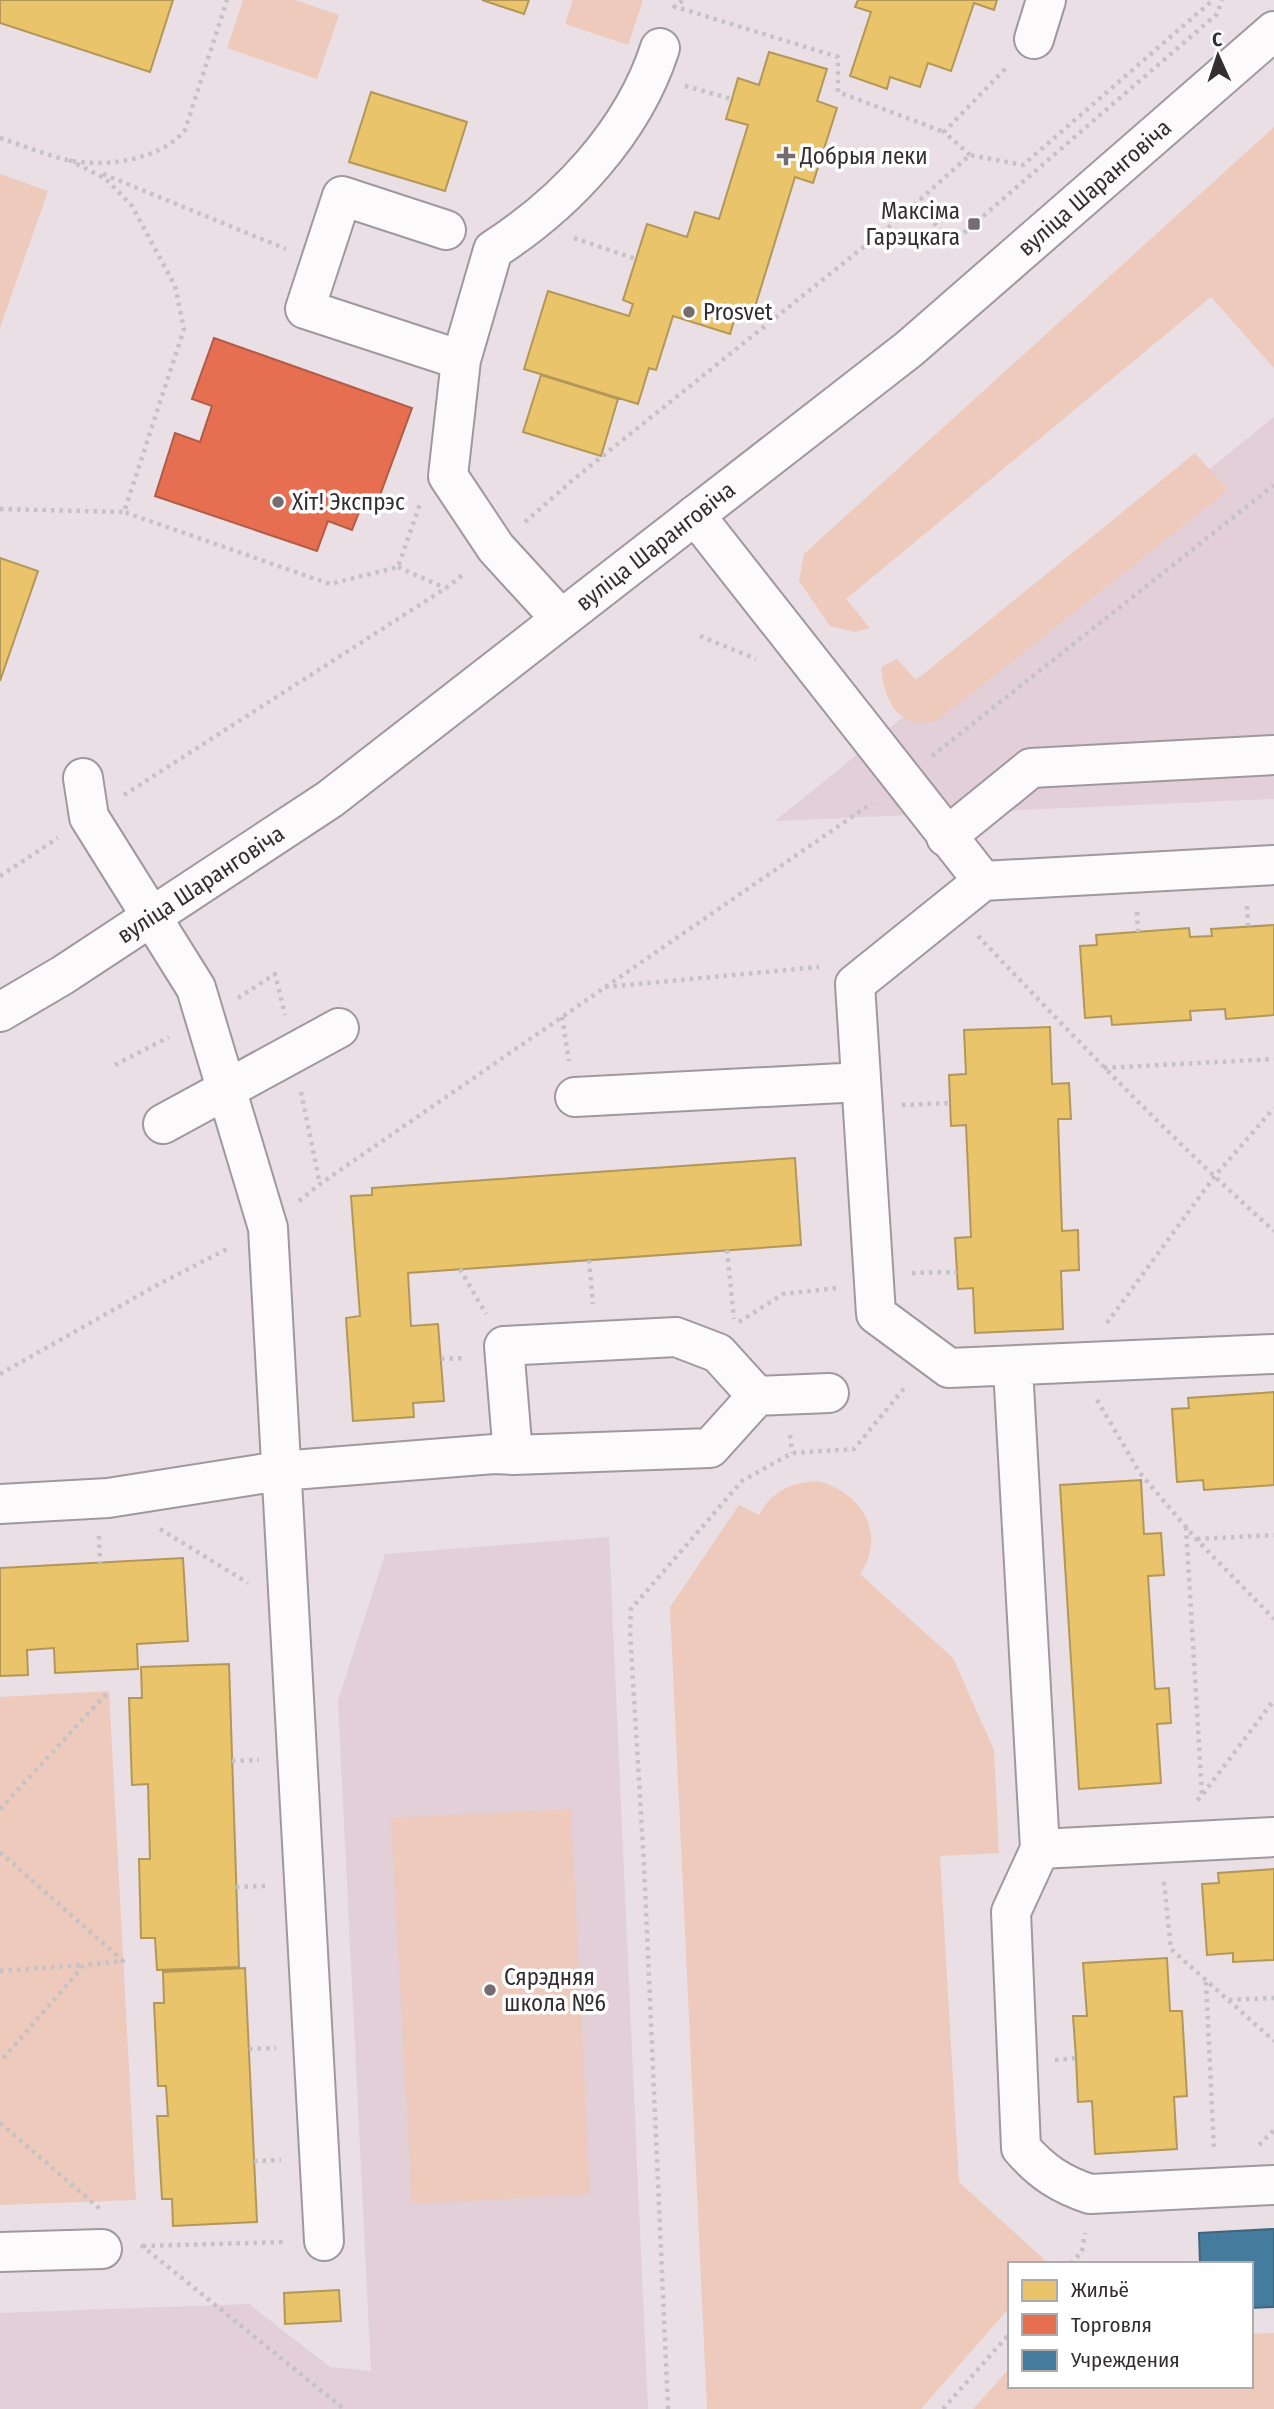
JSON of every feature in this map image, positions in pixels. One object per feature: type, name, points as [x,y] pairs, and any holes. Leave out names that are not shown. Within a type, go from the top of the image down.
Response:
[{"type":"main road","points":[[1034,39],[1046,0]]},
{"type":"main road","name":"вуліца Шаранговіча","points":[[0,1012],[64,975],[330,799],[909,349],[1274,31]]},
{"type":"main road","points":[[561,619],[496,548],[448,476],[461,360],[493,250],[534,224],[608,147],[655,63]]},
{"type":"main road","points":[[446,230],[342,196],[305,309],[461,360]]},
{"type":"main road","points":[[695,516],[983,881]]},
{"type":"main road","points":[[946,837],[1031,768],[1274,755]]},
{"type":"main road","points":[[83,778],[89,817],[196,988],[268,1228],[324,2241]]},
{"type":"main road","points":[[1274,865],[983,881],[855,984],[876,1314],[948,1368],[1013,1368],[1274,1354]]},
{"type":"main road","points":[[163,1124],[339,1028]]},
{"type":"main road","points":[[575,1097],[862,1095]]},
{"type":"main road","points":[[513,1455],[504,1346],[676,1337],[718,1353],[757,1396]]},
{"type":"main road","points":[[1013,1368],[1040,1849],[1011,1912],[1021,2148],[1038,2168],[1061,2185],[1090,2194],[1274,2185]]},
{"type":"main road","points":[[0,1504],[108,1498],[280,1471],[513,1455],[710,1448],[757,1396],[829,1392]]},
{"type":"main road","points":[[1040,1849],[1274,1838]]},
{"type":"main road","points":[[0,2252],[117,2243]]},
{"type":"path","points":[[69,160],[138,158],[176,142],[190,118],[227,0]]},
{"type":"path","points":[[683,0],[673,6],[838,57],[838,92],[944,132],[970,155],[1024,165],[1031,174]]},
{"type":"path","points":[[1024,165],[1213,0]]},
{"type":"path","points":[[917,204],[952,243],[1217,14],[1222,0]]},
{"type":"path","points":[[944,132],[1034,39]]},
{"type":"path","points":[[655,63],[732,99]]},
{"type":"path","points":[[0,138],[69,160],[320,263]]},
{"type":"path","points":[[0,876],[446,588],[574,479],[917,204],[970,155]]},
{"type":"path","points":[[69,160],[106,179],[132,206],[176,286],[184,329],[124,512]]},
{"type":"path","points":[[534,224],[636,259]]},
{"type":"path","points":[[398,567],[424,491],[448,476]]},
{"type":"path","points":[[0,1374],[159,1284],[268,1228],[320,1184],[901,780],[1274,485]]},
{"type":"path","points":[[0,509],[124,512],[330,584],[398,567],[446,588]]},
{"type":"path","points":[[951,907],[1104,1068],[1214,1177],[1274,1231]]},
{"type":"path","points":[[604,987],[821,967]]},
{"type":"path","points":[[294,1053],[320,1184]]},
{"type":"path","points":[[1104,1068],[1274,1059]]},
{"type":"path","points":[[862,1095],[950,1103]]},
{"type":"path","points":[[1274,1108],[1214,1177],[1077,1365],[1140,1472],[1196,1539],[1274,1619]]},
{"type":"path","points":[[727,1250],[734,1326],[783,1294],[816,1290]]},
{"type":"path","points":[[460,1269],[504,1346]]},
{"type":"path","points":[[668,2409],[631,1609],[743,1482],[792,1453],[854,1449],[907,1385]]},
{"type":"path","points":[[108,1498],[284,1604],[289,1611]]},
{"type":"path","points":[[1186,1526],[1202,1795]]},
{"type":"path","points":[[1196,1539],[1274,1535]]},
{"type":"path","points":[[0,1809],[109,1691]]},
{"type":"path","points":[[1274,1700],[1202,1795],[1160,1845],[1171,1949],[1274,2041]]},
{"type":"path","points":[[0,1852],[123,1961],[0,1971]]},
{"type":"path","points":[[0,2062],[84,1965]]},
{"type":"path","points":[[1206,1982],[1216,2188]]},
{"type":"path","points":[[1228,2000],[1274,1998]]},
{"type":"path","points":[[0,2123],[102,2211]]},
{"type":"path","points":[[1216,2188],[1274,2130]]},
{"type":"path","points":[[117,2243],[143,2246],[324,2241]]},
{"type":"path","points":[[117,2243],[143,2246],[344,2409]]},
{"type":"path","points":[[1073,2262],[1082,2251]]},
{"type":"path","points":[[943,2409],[1008,2335]]},
{"type":"shaded area","points":[[243,0],[295,0],[339,15],[317,79],[227,48]]},
{"type":"shaded area","points":[[573,0],[643,0],[628,45],[565,24]]},
{"type":"shaded area","points":[[1274,127],[1274,368],[1211,297],[846,599],[870,628],[855,632],[830,626],[799,581],[804,554]]},
{"type":"shaded area","points":[[0,174],[48,191],[0,328]]},
{"type":"shaded area","points":[[1274,417],[1274,799],[775,821]]},
{"type":"shaded area","points":[[1195,453],[1228,490],[938,720],[915,722],[899,714],[889,701],[881,667],[897,659],[916,680]]},
{"type":"shaded area","points":[[817,1481],[832,1486],[857,1504],[870,1529],[871,1544],[868,1559],[860,1574],[953,1658],[994,1750],[999,1853],[940,1856],[959,2182],[1047,2262],[1008,2262],[1008,2309],[921,2409],[707,2409],[670,1607],[739,1505],[759,1515],[776,1494],[798,1484]]},
{"type":"shaded area","name":"Сярэдняя школа №6","points":[[609,1537],[648,2409],[0,2409],[0,2313],[249,2304],[330,2367],[371,2371],[338,1701],[385,1554]]},
{"type":"shaded area","points":[[109,1691],[136,2200],[0,2205],[0,1697]]},
{"type":"shaded area","points":[[571,1809],[590,2194],[412,2204],[391,1818]]},
{"type":"shaded area","points":[[1274,2333],[1274,2409],[973,2409],[1008,2370],[1008,2388],[1253,2388],[1253,2334]]},
{"type":"building: Жильё","points":[[0,0],[173,0],[150,72],[0,23]]},
{"type":"building: Жильё","points":[[482,0],[529,0],[524,14]]},
{"type":"building: Жильё","points":[[858,0],[997,0],[994,10],[974,3],[951,71],[928,63],[920,87],[890,77],[887,89],[850,76],[871,12],[855,7]]},
{"type":"building: Жильё","points":[[769,52],[827,69],[817,101],[837,108],[813,183],[795,177],[750,323],[735,318],[730,334],[673,316],[656,370],[649,368],[638,404],[524,369],[548,291],[629,316],[633,304],[623,300],[647,224],[687,237],[695,212],[719,219],[748,125],[726,119],[738,78],[759,85]]},
{"type":"building: Жильё","points":[[371,92],[467,122],[445,191],[349,162]]},
{"type":"building: Жильё","points":[[541,375],[618,399],[601,456],[523,432]]},
{"type":"building: Жильё","points":[[0,558],[38,571],[0,681]]},
{"type":"building: Жильё","points":[[1274,925],[1274,1015],[1226,1019],[1225,1009],[1190,1011],[1191,1020],[1112,1025],[1111,1016],[1085,1018],[1080,946],[1097,945],[1096,935],[1189,928],[1190,937],[1212,936],[1211,929]]},
{"type":"building: Жильё","points":[[1050,1027],[1052,1084],[1069,1083],[1071,1119],[1058,1119],[1062,1231],[1078,1230],[1079,1270],[1061,1271],[1063,1329],[975,1333],[973,1288],[958,1289],[955,1238],[971,1237],[966,1125],[951,1126],[949,1075],[966,1074],[964,1030]]},
{"type":"building: Жильё","points":[[795,1158],[801,1245],[408,1273],[411,1326],[438,1324],[444,1401],[413,1403],[414,1417],[353,1421],[346,1318],[360,1316],[351,1196],[372,1195],[372,1188]]},
{"type":"building: Жильё","points":[[1274,1392],[1274,1485],[1204,1490],[1203,1480],[1177,1482],[1172,1409],[1189,1408],[1188,1398]]},
{"type":"building: Жильё","points":[[1141,1480],[1144,1534],[1161,1533],[1164,1575],[1148,1576],[1155,1689],[1169,1688],[1171,1723],[1157,1724],[1161,1783],[1079,1789],[1060,1485]]},
{"type":"building: Жильё","points":[[183,1558],[188,1641],[137,1644],[138,1669],[55,1673],[54,1648],[27,1650],[28,1675],[0,1676],[0,1568]]},
{"type":"building: Жильё","points":[[229,1664],[239,1967],[157,1970],[155,1938],[141,1938],[139,1859],[150,1859],[148,1784],[132,1785],[129,1698],[142,1698],[141,1667]]},
{"type":"building: Жильё","points":[[1274,1869],[1274,1960],[1233,1962],[1233,1953],[1207,1955],[1202,1884],[1219,1883],[1218,1873]]},
{"type":"building: Жильё","points":[[1167,1958],[1170,2011],[1182,2011],[1187,2096],[1174,2097],[1177,2149],[1095,2154],[1092,2101],[1078,2102],[1073,2016],[1087,2016],[1083,1963]]},
{"type":"building: Жильё","points":[[245,1968],[257,2222],[173,2226],[172,2199],[162,2199],[157,2116],[168,2116],[166,2086],[158,2086],[154,2003],[164,2003],[163,1972]]},
{"type":"building: Жильё","points":[[339,2290],[341,2321],[285,2324],[284,2293]]},
{"type":"building: Торговля","points":[[214,338],[412,408],[376,506],[363,502],[352,530],[328,521],[317,551],[155,496],[175,433],[200,442],[212,406],[192,399]]},
{"type":"building: Учреждения","points":[[1274,2229],[1274,2307],[1253,2308],[1253,2262],[1200,2262],[1199,2233]]},
{"type":"place","name":"Добрыя леки","points":[[786,156]]},
{"type":"place","name":"Максіма Гарэцкага","points":[[974,224]]},
{"type":"place","name":"Prosvet","points":[[689,312]]},
{"type":"place","name":"Хіт! Экспрэс","points":[[278,502]]},
{"type":"place","name":"Сярэдняя школа №6","points":[[490,1990]]}]
